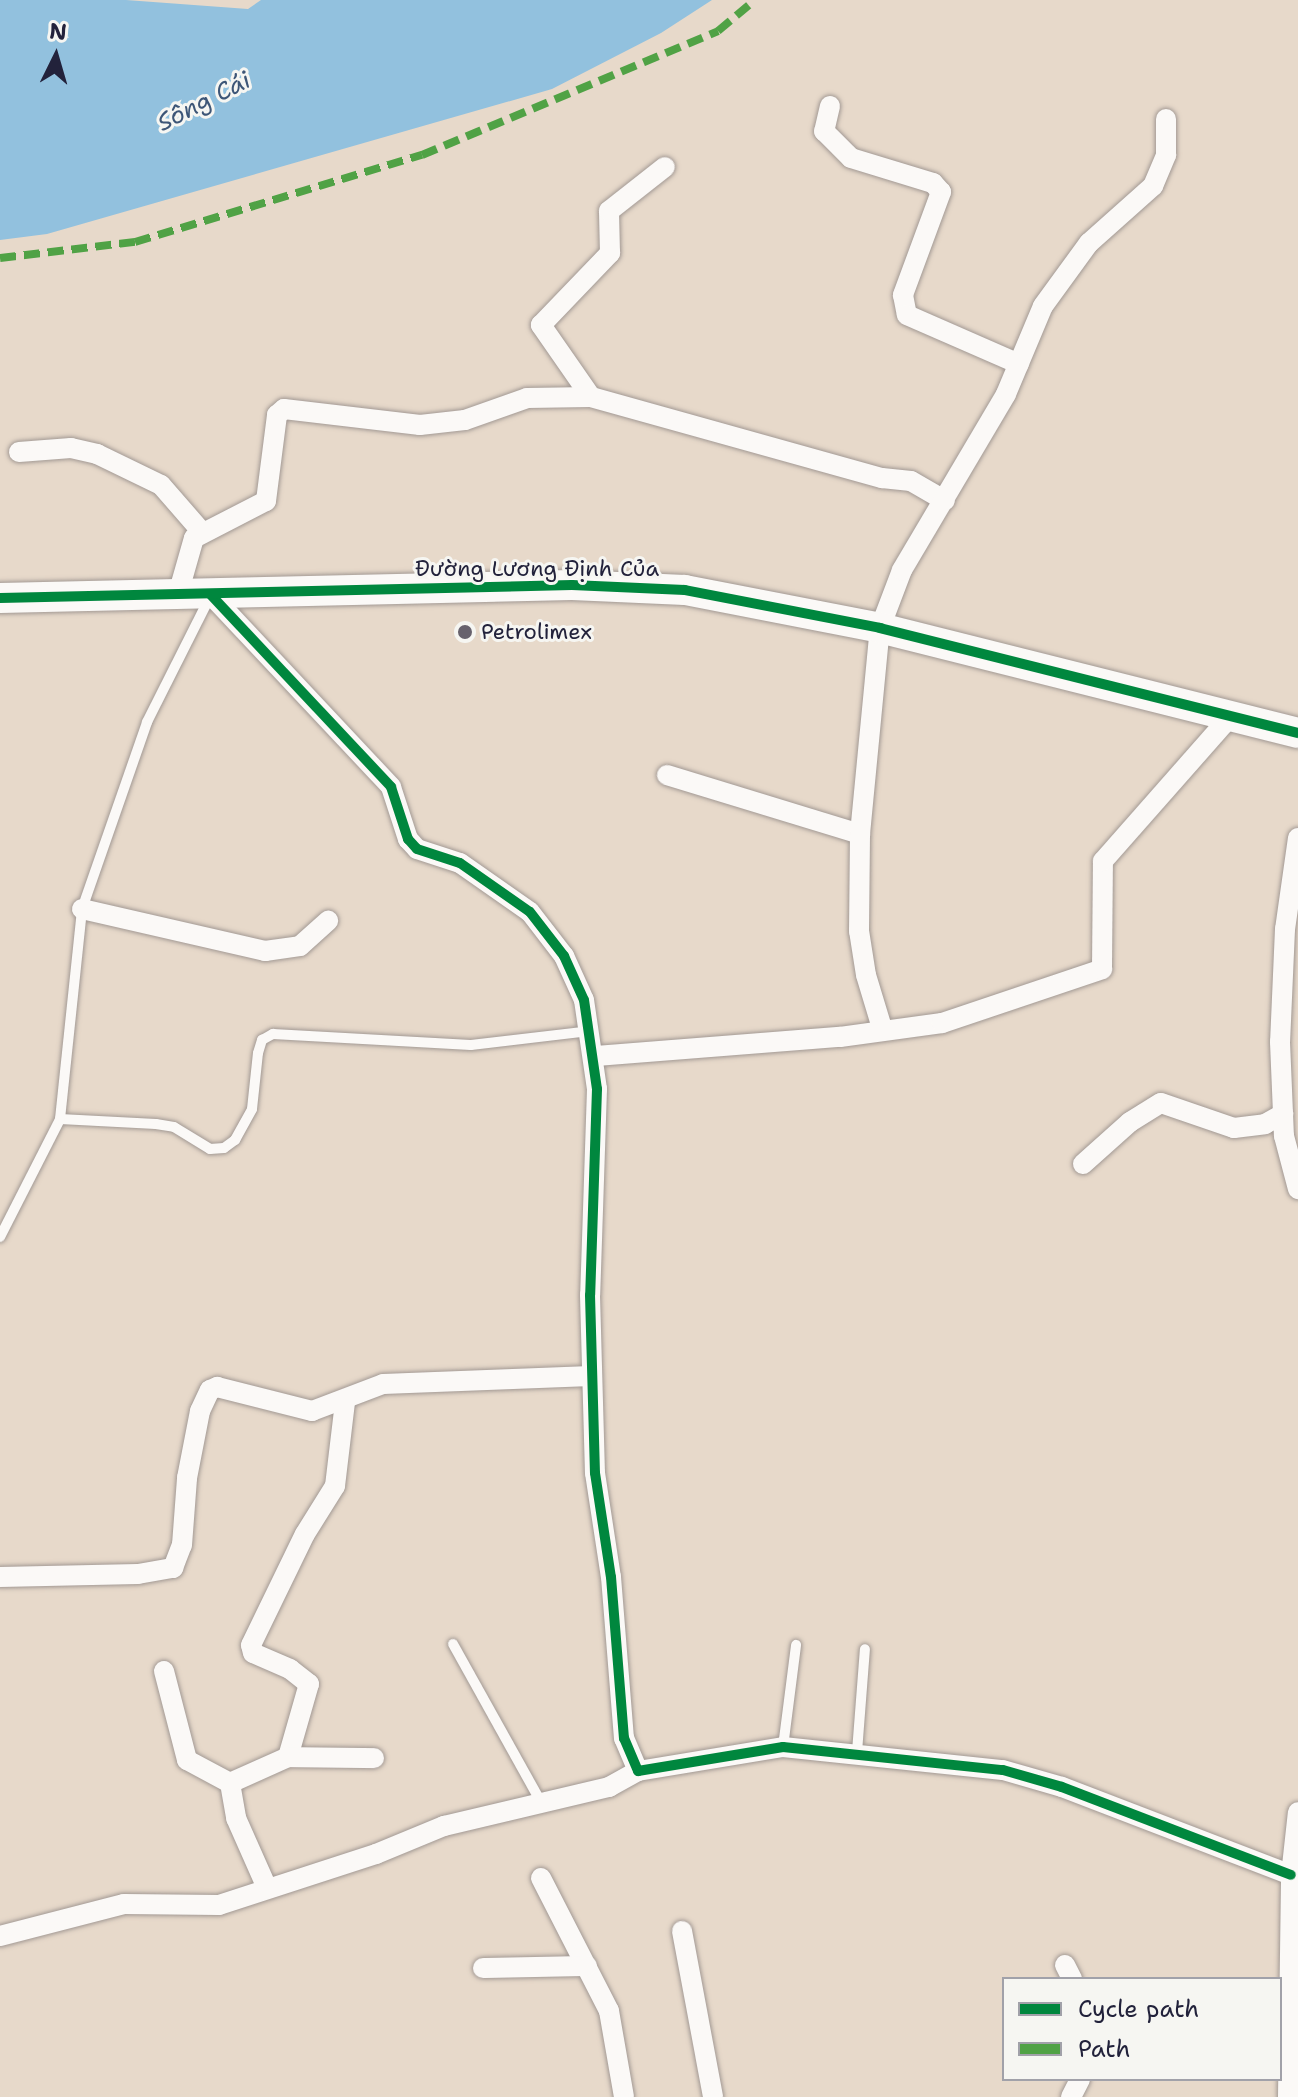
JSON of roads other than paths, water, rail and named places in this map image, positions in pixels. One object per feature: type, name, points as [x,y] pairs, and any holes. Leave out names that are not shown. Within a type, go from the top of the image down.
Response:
[{"type":"street","points":[[830,106],[824,131],[851,158],[933,183],[941,192],[903,295],[907,315],[1019,364]]},
{"type":"street","points":[[882,1028],[866,975],[859,931],[860,834],[880,628],[902,570],[945,501],[1019,364],[1031,329],[1063,275],[1089,243],[1153,186],[1166,155],[1166,119]]},
{"type":"street","points":[[591,397],[541,325],[610,253],[609,211],[665,167]]},
{"type":"street","points":[[178,594],[188,550],[201,531],[266,501],[277,415],[284,409],[420,425],[465,420],[527,398],[591,397],[882,478],[911,481],[945,501]]},
{"type":"street","points":[[19,452],[71,448],[97,454],[161,485],[201,531]]},
{"type":"street","name":"Đường Lương Định Của","points":[[0,598],[648,587],[880,628],[1298,733]]},
{"type":"street","points":[[211,595],[391,787],[408,839],[417,849],[460,863],[485,878],[550,934],[576,980],[596,1056],[591,1376],[595,1473],[611,1577],[624,1738],[638,1771]]},
{"type":"street","points":[[596,1056],[840,1037],[882,1028],[942,1023],[1102,969],[1103,861],[1231,716]]},
{"type":"street","points":[[667,775],[860,834]]},
{"type":"street","points":[[1298,838],[1282,963],[1290,1114],[1298,1189]]},
{"type":"street","points":[[82,909],[265,951],[300,946],[328,921]]},
{"type":"street","points":[[1083,1164],[1140,1114],[1161,1103],[1234,1128],[1265,1124],[1290,1114]]},
{"type":"street","points":[[0,1577],[138,1574],[173,1568],[182,1545],[194,1434],[210,1390],[232,1387],[312,1411],[345,1402],[383,1384],[591,1376]]},
{"type":"street","points":[[288,1757],[309,1684],[290,1669],[253,1653],[251,1645],[305,1534],[335,1486],[345,1402]]},
{"type":"street","points":[[164,1671],[187,1760],[230,1783]]},
{"type":"street","points":[[0,1936],[124,1904],[219,1905],[376,1854],[444,1826],[609,1787],[638,1771],[783,1747],[857,1752],[1003,1770],[1291,1875]]},
{"type":"street","points":[[230,1783],[288,1757],[374,1758]]},
{"type":"street","points":[[230,1783],[236,1818],[267,1888]]},
{"type":"street","points":[[1291,2095],[1294,2025],[1291,1875],[1298,1812]]},
{"type":"street","points":[[541,1878],[609,2011],[624,2097]]},
{"type":"street","points":[[682,1931],[713,2097]]},
{"type":"street","points":[[483,1968],[587,1966]]},
{"type":"lane","points":[[0,1237],[60,1119],[82,909],[147,722],[211,595]]},
{"type":"lane","points":[[60,1119],[174,1127],[210,1149],[224,1148],[235,1140],[252,1109],[258,1053],[262,1040],[273,1034],[397,1045],[471,1045],[591,1031]]},
{"type":"lane","points":[[453,1644],[541,1802]]},
{"type":"lane","points":[[783,1747],[796,1645]]},
{"type":"lane","points":[[857,1752],[865,1649]]},
{"type":"water","name":"Sông Cái","points":[[0,0],[126,0],[248,9],[261,0],[712,0],[661,33],[552,89],[47,234],[0,240]]},
{"type":"place","name":"Petrolimex","points":[[465,632]]}]
